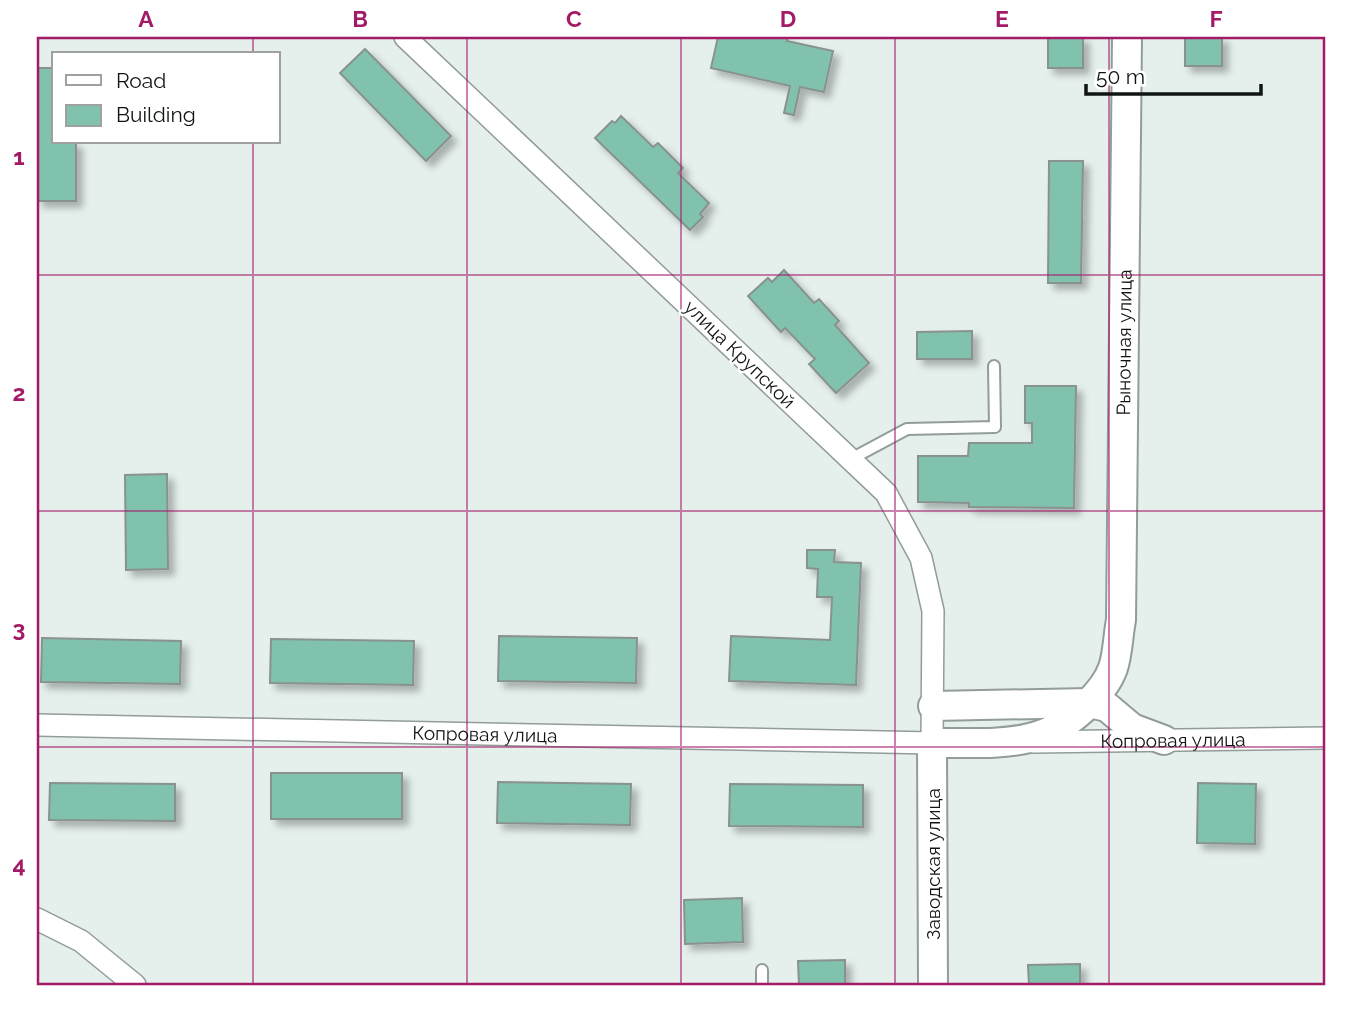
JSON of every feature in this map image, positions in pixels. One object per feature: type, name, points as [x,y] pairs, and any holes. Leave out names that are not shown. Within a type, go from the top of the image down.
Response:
[{"type":"street","name":"улица Крупской","points":[[405,37],[886,493],[921,558],[933,611],[932,743]]},
{"type":"street","name":"Рыночная улица","points":[[1021,742],[1045,736],[1089,703],[1104,687],[1113,667],[1121,620],[1127,37]]},
{"type":"street","points":[[1050,702],[1075,689],[1096,672],[1116,647]]},
{"type":"street","points":[[933,706],[1089,703],[1107,707],[1132,728],[1164,740]]},
{"type":"street","name":"Копровая улица","points":[[37,725],[932,743]]},
{"type":"street","name":"Копровая улица","points":[[1021,742],[1325,737]]},
{"type":"street","points":[[932,743],[1021,742]]},
{"type":"street","name":"Заводская улица","points":[[932,743],[933,985]]},
{"type":"street","points":[[37,919],[81,941],[135,985]]},
{"type":"lane","points":[[851,459],[907,429],[995,427],[994,366]]},
{"type":"lane","points":[[762,970],[762,985]]},
{"type":"building","points":[[718,37],[788,37],[787,41],[833,51],[824,92],[800,87],[794,115],[784,113],[790,86],[711,68]]},
{"type":"building","points":[[1048,37],[1083,37],[1083,68],[1048,68]]},
{"type":"building","points":[[1185,37],[1222,37],[1222,66],[1185,66]]},
{"type":"building","points":[[365,49],[451,136],[426,161],[340,73]]},
{"type":"building","points":[[37,68],[52,68],[52,144],[76,144],[76,201],[37,201]]},
{"type":"building","points":[[621,116],[653,147],[658,143],[683,168],[678,173],[709,203],[700,214],[703,217],[690,230],[595,138]]},
{"type":"building","points":[[1049,161],[1083,161],[1081,283],[1048,283]]},
{"type":"building","points":[[784,270],[814,303],[819,299],[839,321],[835,325],[869,363],[836,393],[809,364],[815,359],[785,328],[781,332],[748,296],[768,278],[772,282]]},
{"type":"building","points":[[972,331],[972,359],[917,359],[917,332]]},
{"type":"building","points":[[1025,386],[1076,386],[1074,508],[969,507],[969,503],[918,502],[918,456],[968,456],[969,443],[1032,443],[1032,423],[1025,423]]},
{"type":"building","points":[[167,474],[168,569],[126,570],[125,475]]},
{"type":"building","points":[[807,550],[835,550],[834,562],[861,563],[856,685],[729,681],[731,636],[830,640],[832,597],[817,597],[818,569],[807,568]]},
{"type":"building","points":[[499,636],[637,638],[636,683],[498,681]]},
{"type":"building","points":[[42,638],[181,641],[180,684],[41,682]]},
{"type":"building","points":[[271,639],[414,641],[413,685],[270,683]]},
{"type":"building","points":[[271,773],[402,773],[402,819],[271,819]]},
{"type":"building","points":[[498,782],[631,784],[630,825],[497,823]]},
{"type":"building","points":[[50,783],[175,784],[175,821],[49,820]]},
{"type":"building","points":[[1198,783],[1256,784],[1255,844],[1197,843]]},
{"type":"building","points":[[730,784],[863,785],[863,827],[729,826]]},
{"type":"building","points":[[742,898],[743,942],[685,944],[684,900]]},
{"type":"building","points":[[845,960],[845,985],[799,985],[798,961]]},
{"type":"building","points":[[1080,964],[1080,985],[1029,985],[1028,965]]}]
